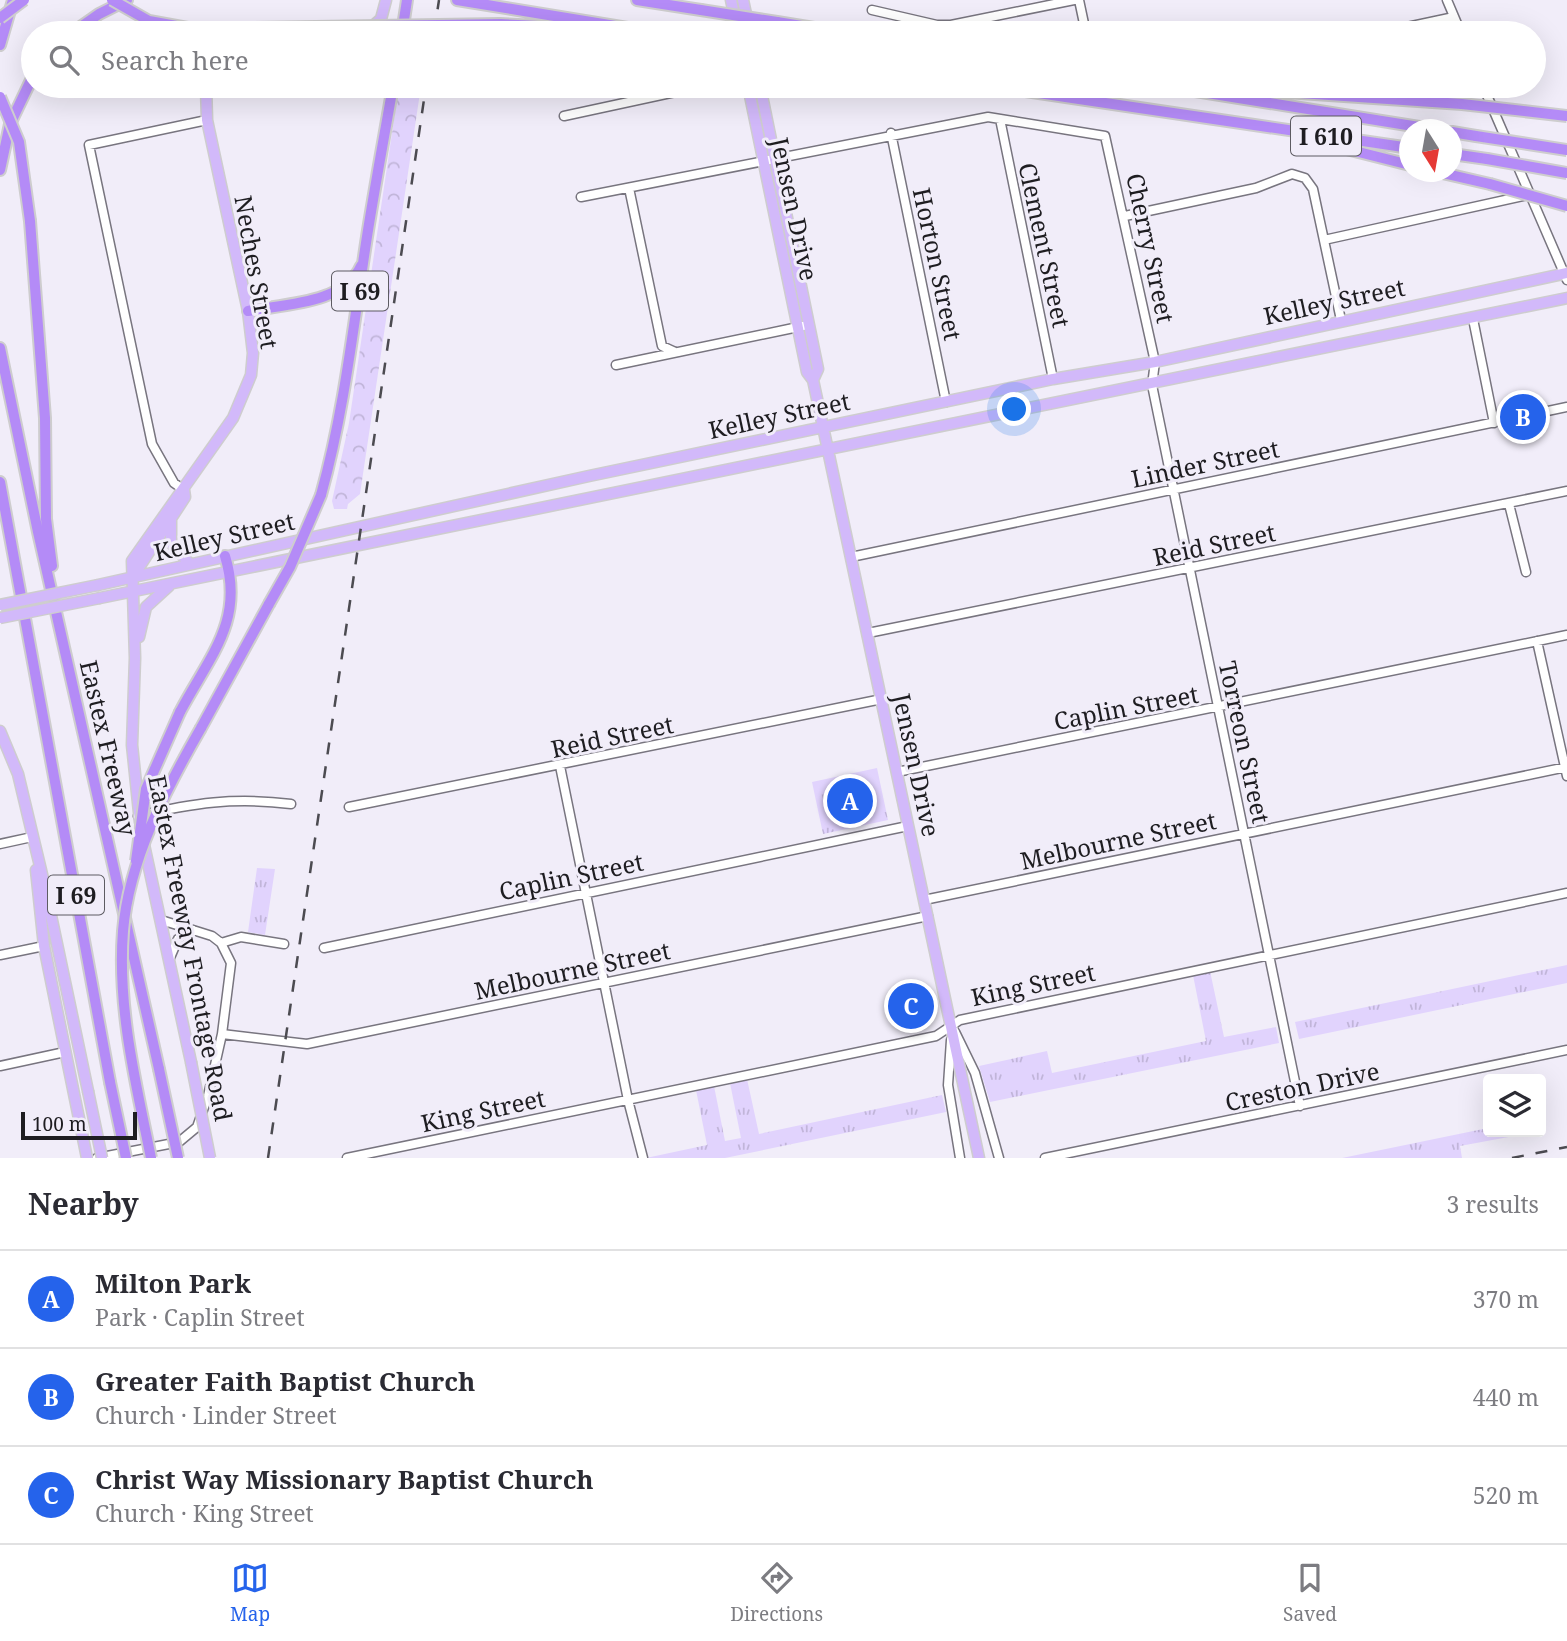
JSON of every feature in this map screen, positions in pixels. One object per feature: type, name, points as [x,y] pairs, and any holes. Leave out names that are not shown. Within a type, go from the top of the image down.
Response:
[{"type":"highway","points":[[0,45],[13,0]]},
{"type":"highway","points":[[0,18],[23,0]]},
{"type":"highway","points":[[112,0],[149,21]]},
{"type":"highway","points":[[89,21],[127,0]]},
{"type":"highway","points":[[404,21],[407,0]]},
{"type":"highway","points":[[457,0],[586,21]]},
{"type":"highway","points":[[637,0],[681,6]]},
{"type":"highway","points":[[657,0],[771,21]]},
{"type":"highway","points":[[0,97],[19,142],[30,221],[45,418],[46,519],[61,631]]},
{"type":"highway","points":[[0,170],[10,124],[22,98]]},
{"type":"highway","name":"I 69","points":[[135,874],[173,776],[290,567],[321,495],[338,435],[391,98]]},
{"type":"highway","name":"I 610","points":[[1071,98],[1399,147]]},
{"type":"highway","name":"I 610","points":[[1239,98],[1399,124]]},
{"type":"highway","points":[[1370,98],[1462,104],[1567,116]]},
{"type":"highway","points":[[1243,124],[1399,162]]},
{"type":"highway","points":[[1462,134],[1567,150]]},
{"type":"highway","points":[[1462,156],[1567,173]]},
{"type":"highway","points":[[1462,178],[1567,206]]},
{"type":"highway","points":[[248,311],[340,289],[351,283],[364,260]]},
{"type":"highway","name":"Eastex Freeway","points":[[0,348],[178,1158]]},
{"type":"highway","name":"I 69","points":[[0,482],[126,1158]]},
{"type":"highway","points":[[0,499],[8,523]]},
{"type":"highway","points":[[151,1158],[130,1050],[122,979],[123,929],[135,874],[146,789],[180,712],[225,631],[232,599],[230,572],[225,555]]},
{"type":"main road","points":[[379,21],[386,0]]},
{"type":"main road","points":[[731,0],[735,21]]},
{"type":"main road","points":[[743,0],[747,21]]},
{"type":"main road","name":"Neches Street","points":[[132,579],[132,561],[177,493],[184,490],[244,397],[253,353],[248,311],[206,120],[206,98]]},
{"type":"main road","name":"Jensen Drive","points":[[750,98],[797,327],[807,372],[813,380],[979,1158]]},
{"type":"main road","name":"Jensen Drive","points":[[763,98],[818,369],[813,380]]},
{"type":"main road","name":"Kelley Street","points":[[0,605],[132,579],[225,555],[823,427],[1053,379],[1155,362],[1341,320],[1566,276]]},
{"type":"main road","name":"Kelley Street","points":[[0,618],[828,452],[1567,298]]},
{"type":"main road","name":"Neches Street","points":[[132,579],[185,497],[184,490]]},
{"type":"main road","points":[[172,516],[171,543],[191,564]]},
{"type":"main road","name":"Eastex Freeway Frontage Road","points":[[132,579],[135,658],[132,745],[138,816],[211,1158]]},
{"type":"main road","points":[[135,658],[146,607],[173,584]]},
{"type":"main road","points":[[0,731],[18,774],[32,837],[44,946],[87,1158]]},
{"type":"main road","points":[[35,856],[45,887],[100,1158]]},
{"type":"street","points":[[971,21],[1073,0]]},
{"type":"street","points":[[1079,0],[1083,21]]},
{"type":"street","points":[[1447,0],[1455,21]]},
{"type":"street","points":[[872,9],[921,21]]},
{"type":"street","points":[[1439,21],[1454,18]]},
{"type":"street","points":[[564,116],[647,98]]},
{"type":"street","points":[[1488,98],[1528,195],[1566,276]]},
{"type":"street","points":[[581,197],[891,133],[971,119],[1000,119]]},
{"type":"street","name":"Cherry Street","points":[[1000,119],[1105,136],[1125,216],[1155,362],[1152,385]]},
{"type":"street","name":"Clement Street","points":[[1000,119],[1053,379]]},
{"type":"street","points":[[184,490],[174,483],[152,444],[89,145],[206,120]]},
{"type":"street","name":"Horton Street","points":[[891,133],[946,402]]},
{"type":"street","points":[[1125,216],[1256,188],[1290,174],[1299,174],[1310,182],[1341,320]]},
{"type":"street","points":[[629,188],[662,345],[677,353]]},
{"type":"street","points":[[1324,240],[1528,195]]},
{"type":"street","points":[[1473,319],[1494,423]]},
{"type":"street","points":[[615,365],[809,324]]},
{"type":"street","name":"Torreon Street","points":[[1152,385],[1300,1106]]},
{"type":"street","name":"Linder Street","points":[[851,556],[1567,407]]},
{"type":"street","name":"Reid Street","points":[[868,633],[1567,491]]},
{"type":"street","points":[[1509,504],[1525,572]]},
{"type":"street","name":"Caplin Street","points":[[897,772],[1567,635]]},
{"type":"street","points":[[1537,641],[1566,770]]},
{"type":"street","name":"Reid Street","points":[[349,807],[882,699]]},
{"type":"street","points":[[559,766],[628,1100],[643,1158]]},
{"type":"street","name":"Melbourne Street","points":[[924,900],[1566,770]]},
{"type":"street","points":[[138,816],[225,800],[252,799],[291,804]]},
{"type":"street","name":"Caplin Street","points":[[324,948],[908,826]]},
{"type":"street","points":[[0,844],[32,837]]},
{"type":"street","name":"King Street","points":[[347,1158],[936,1036],[960,1020],[1567,893]]},
{"type":"street","name":"Melbourne Street","points":[[222,1034],[307,1044],[928,916]]},
{"type":"street","points":[[100,1158],[179,1142],[197,1127],[208,1096],[222,1034],[231,963],[221,943],[201,931],[161,920]]},
{"type":"street","points":[[169,960],[178,939],[193,930]]},
{"type":"street","points":[[221,943],[241,937],[284,944]]},
{"type":"street","points":[[0,955],[44,946]]},
{"type":"street","points":[[952,1026],[948,1085],[960,1158]]},
{"type":"street","points":[[952,1026],[975,1073],[999,1158]]},
{"type":"street","name":"Creston Drive","points":[[1045,1158],[1567,1050]]},
{"type":"street","points":[[0,1066],[65,1052]]},
{"type":"green space","points":[[397,98],[419,98],[360,494],[348,504],[347,509],[334,509],[332,501],[349,423]]},
{"type":"green space","points":[[877,768],[888,820],[823,834],[812,782]]},
{"type":"green space","points":[[257,868],[275,869],[265,935],[248,932]]},
{"type":"green space","points":[[1567,965],[1567,983],[1299,1039],[1295,1022]]},
{"type":"green space","points":[[1210,971],[1224,1037],[1276,1027],[1279,1043],[990,1102],[979,1066],[1047,1051],[1052,1073],[1206,1041],[1193,975]]},
{"type":"green space","points":[[747,1079],[759,1134],[942,1095],[946,1112],[725,1158],[646,1158],[707,1145],[696,1090],[714,1086],[725,1141],[741,1138],[730,1083]]},
{"type":"green space","points":[[1483,1129],[1483,1137],[1509,1137],[1460,1146],[1462,1158],[1342,1158]]},
{"type":"railway","points":[[436,21],[439,0]]},
{"type":"railway","points":[[268,1158],[424,98]]},
{"type":"railway","points":[[1512,1158],[1567,1147]]},
{"type":"place","name":"Greater Faith Baptist Church","points":[[1523,417]]},
{"type":"place","name":"Milton Park","points":[[850,801]]},
{"type":"place","name":"Christ Way Missionary Baptist Church","points":[[911,1006]]}]
